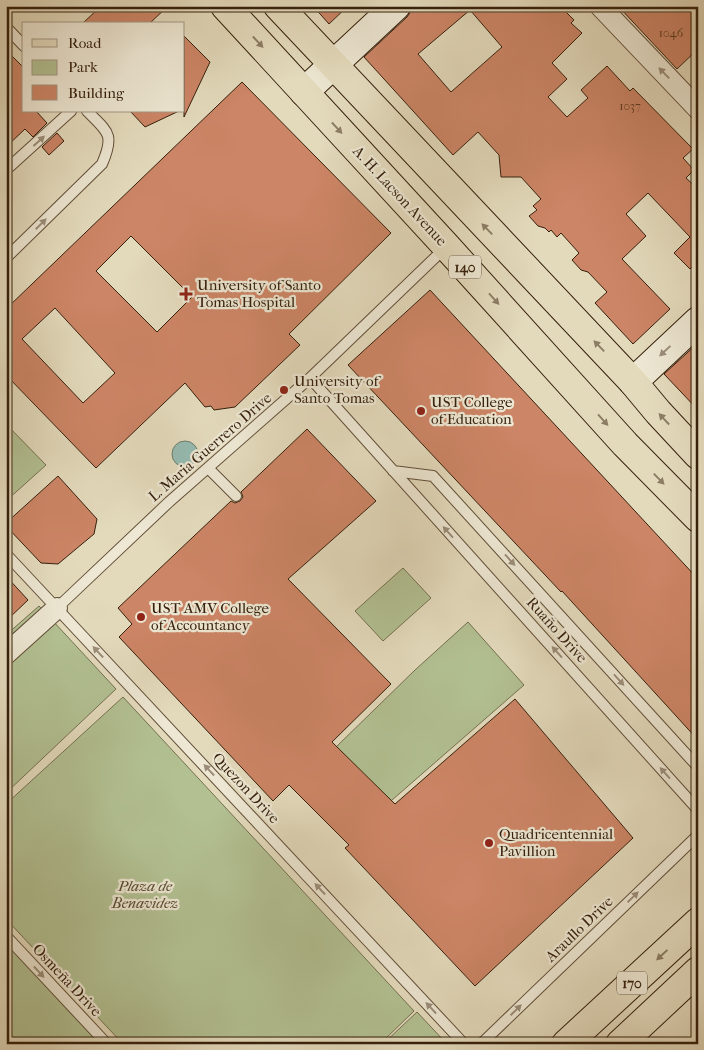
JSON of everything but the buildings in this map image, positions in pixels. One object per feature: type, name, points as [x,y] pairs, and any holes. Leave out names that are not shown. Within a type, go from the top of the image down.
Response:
[{"type":"main road","name":"A. H. Lacson Avenue","points":[[225,6],[625,444],[698,518]]},
{"type":"main road","points":[[278,6],[633,382],[698,455]]},
{"type":"main road","name":"170","points":[[566,1044],[698,922]]},
{"type":"main road","name":"170","points":[[620,1044],[698,971]]},
{"type":"street","points":[[304,92],[396,6]]},
{"type":"street","points":[[600,6],[698,109]]},
{"type":"street","points":[[633,382],[698,321]]},
{"type":"street","points":[[6,654],[58,608]]},
{"type":"lane","points":[[6,27],[22,44]]},
{"type":"lane","points":[[6,170],[70,112]]},
{"type":"lane","points":[[6,258],[102,164],[109,148],[107,132],[88,112]]},
{"type":"lane","name":"L. Maria Guerrero Drive","points":[[58,608],[169,502],[310,378],[447,247]]},
{"type":"lane","name":"Ruaño Drive","points":[[310,378],[698,810]]},
{"type":"lane","points":[[208,468],[236,496]]},
{"type":"lane","name":"Ruaño Drive","points":[[394,471],[433,476],[698,767]]},
{"type":"lane","name":"Quezon Drive","points":[[6,554],[464,1044]]},
{"type":"lane","name":"Araullo Drive","points":[[481,1044],[698,835]]},
{"type":"lane","name":"Osmeña Drive","points":[[6,936],[106,1044]]},
{"type":"green space","points":[[6,424],[46,465],[6,501]]},
{"type":"green space","points":[[403,568],[431,598],[383,641],[355,611]]},
{"type":"green space","points":[[39,606],[116,689],[6,793],[6,635]]},
{"type":"green space","points":[[468,622],[524,685],[345,841],[293,789],[415,670]]},
{"type":"green space","name":"Plaza de Benavidez","points":[[123,697],[414,1011],[380,1044],[123,1044],[6,919],[6,804]]},
{"type":"green space","points":[[6,938],[103,1044],[6,1044]]},
{"type":"green space","points":[[417,1012],[447,1044],[383,1044]]},
{"type":"water","points":[[185,441],[194,445],[198,454],[194,463],[185,467],[176,463],[172,454],[176,445]]},
{"type":"place","name":"University of Santo Tomas Hospital","points":[[186,294]]},
{"type":"place","name":"University of Santo Tomas","points":[[284,390]]},
{"type":"place","name":"UST College of Education","points":[[421,411]]},
{"type":"place","name":"UST AMV College of Accountancy","points":[[141,617]]},
{"type":"place","name":"Quadricentennial Pavillion","points":[[489,843]]}]
